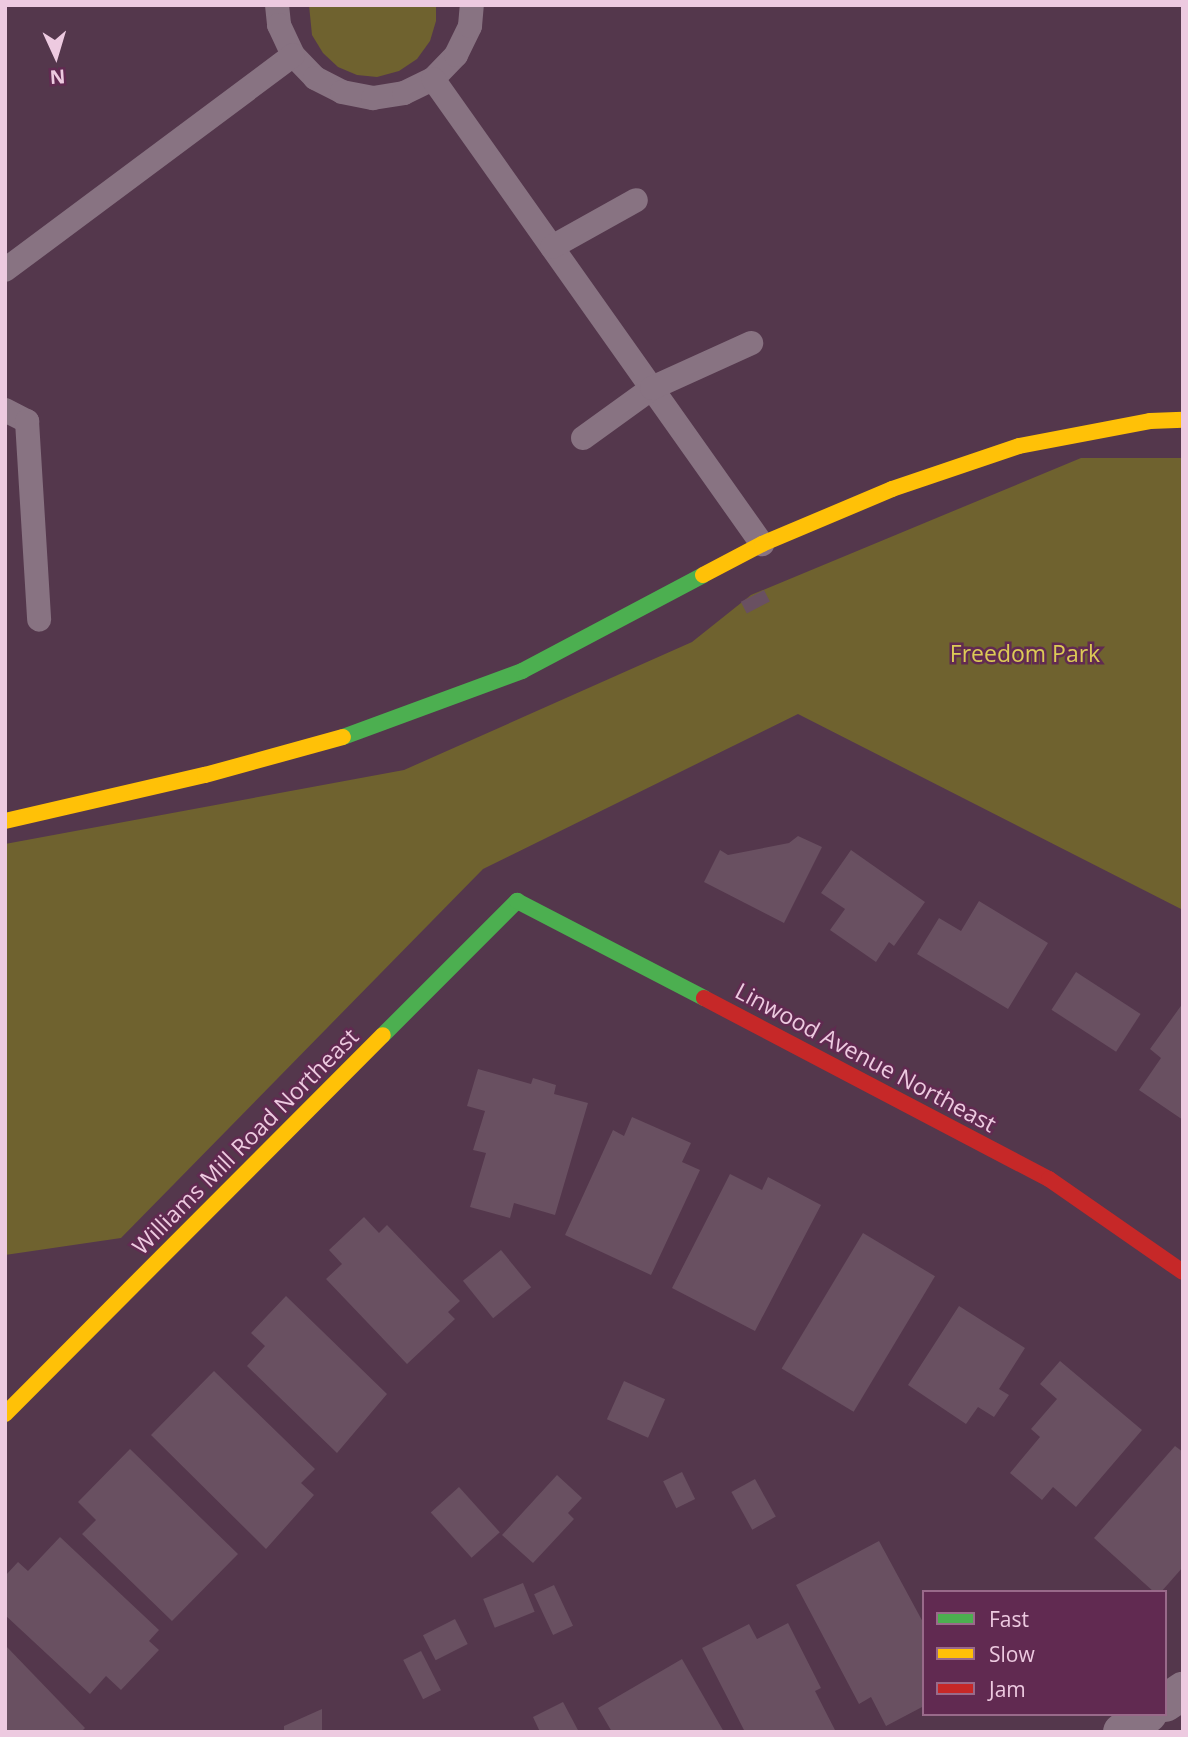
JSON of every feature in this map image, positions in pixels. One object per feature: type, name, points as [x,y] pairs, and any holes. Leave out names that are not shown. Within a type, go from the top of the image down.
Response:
[{"type":"main road","points":[[5,821],[155,787],[376,728],[522,671],[762,544],[892,489],[1019,446],[1150,421],[1183,420]]},
{"type":"main road","points":[[19,799],[155,787]]},
{"type":"main road","name":"Linwood Avenue Northeast","points":[[517,901],[1049,1180],[1183,1272]]},
{"type":"main road","name":"Williams Mill Road Northeast","points":[[5,1414],[517,901]]},
{"type":"street","points":[[1167,1702],[1183,1691]]},
{"type":"street","points":[[1122,1732],[1145,1716]]},
{"type":"lane","points":[[277,5],[279,25],[293,55],[315,78],[333,88],[373,98],[404,93],[433,79],[456,55],[470,26],[472,5]]},
{"type":"lane","points":[[5,270],[293,55]]},
{"type":"lane","points":[[433,79],[762,544]]},
{"type":"lane","points":[[552,247],[636,200]]},
{"type":"lane","points":[[583,438],[652,388],[751,343]]},
{"type":"lane","points":[[5,410],[27,421],[39,620]]},
{"type":"green space","points":[[309,5],[436,5],[436,21],[430,41],[417,59],[399,71],[377,77],[357,75],[338,67],[323,53],[312,35]]},
{"type":"green space","name":"Freedom Park","points":[[1081,458],[1183,458],[1183,910],[798,714],[483,869],[121,1238],[5,1255],[5,844],[404,770],[692,642],[751,595]]},
{"type":"building","points":[[764,590],[770,602],[747,613],[741,602]]},
{"type":"building","points":[[798,836],[822,847],[784,923],[704,882],[720,850],[728,855],[789,843]]},
{"type":"building","points":[[851,850],[925,902],[894,946],[889,942],[876,962],[830,930],[845,909],[821,893]]},
{"type":"building","points":[[979,901],[1048,943],[1008,1009],[917,954],[939,918],[961,931]]},
{"type":"building","points":[[1076,972],[1141,1014],[1116,1052],[1051,1010]]},
{"type":"building","points":[[1183,1003],[1183,1120],[1139,1090],[1161,1058],[1150,1049]]},
{"type":"building","points":[[478,1069],[531,1084],[533,1078],[556,1085],[554,1094],[588,1103],[555,1215],[514,1203],[510,1218],[470,1207],[486,1153],[473,1150],[485,1111],[467,1106]]},
{"type":"building","points":[[632,1117],[691,1143],[682,1162],[700,1170],[651,1275],[565,1235],[613,1130],[624,1136]]},
{"type":"building","points":[[730,1174],[762,1190],[768,1177],[821,1205],[755,1331],[672,1288]]},
{"type":"building","points":[[364,1217],[379,1233],[387,1225],[460,1301],[448,1312],[455,1319],[407,1364],[326,1279],[342,1264],[329,1250]]},
{"type":"building","points":[[863,1233],[935,1276],[854,1412],[782,1368]]},
{"type":"building","points":[[501,1250],[531,1287],[493,1318],[463,1281]]},
{"type":"building","points":[[286,1296],[387,1394],[337,1453],[247,1366],[265,1346],[251,1333]]},
{"type":"building","points":[[959,1306],[1025,1348],[999,1389],[1009,1395],[994,1417],[978,1407],[966,1424],[908,1385]]},
{"type":"building","points":[[1060,1361],[1142,1430],[1076,1507],[1053,1487],[1042,1500],[1010,1473],[1040,1437],[1031,1429],[1057,1399],[1040,1384]]},
{"type":"building","points":[[214,1371],[315,1469],[301,1483],[314,1495],[266,1549],[151,1435]]},
{"type":"building","points":[[624,1381],[665,1399],[648,1438],[607,1419]]},
{"type":"building","points":[[1175,1446],[1183,1452],[1183,1567],[1163,1590],[1152,1590],[1094,1538]]},
{"type":"building","points":[[130,1449],[238,1554],[172,1621],[82,1534],[96,1520],[78,1502]]},
{"type":"building","points":[[682,1472],[695,1499],[676,1508],[663,1481]]},
{"type":"building","points":[[557,1475],[582,1498],[568,1513],[574,1519],[533,1563],[502,1535]]},
{"type":"building","points":[[755,1479],[776,1517],[752,1530],[731,1492]]},
{"type":"building","points":[[459,1487],[500,1532],[472,1558],[431,1512]]},
{"type":"building","points":[[60,1537],[159,1630],[149,1641],[159,1650],[121,1690],[106,1676],[90,1694],[5,1615],[5,1576],[18,1562],[28,1571]]},
{"type":"building","points":[[879,1541],[922,1620],[922,1707],[886,1726],[871,1697],[859,1704],[796,1585]]},
{"type":"building","points":[[523,1583],[535,1612],[495,1628],[483,1599]]},
{"type":"building","points":[[554,1585],[573,1626],[553,1635],[534,1594]]},
{"type":"building","points":[[455,1619],[468,1644],[436,1660],[423,1635]]},
{"type":"building","points":[[788,1623],[821,1688],[815,1691],[836,1732],[745,1732],[702,1648],[749,1624],[757,1639]]},
{"type":"building","points":[[5,1645],[85,1728],[81,1732],[5,1732]]},
{"type":"building","points":[[421,1651],[441,1690],[423,1699],[403,1660]]},
{"type":"building","points":[[682,1659],[724,1732],[612,1732],[598,1708]]},
{"type":"building","points":[[563,1702],[579,1732],[540,1732],[533,1717]]},
{"type":"building","points":[[322,1709],[322,1732],[284,1732],[284,1726]]},
{"type":"traffic: fast","points":[[343,737],[522,671],[703,575]]},
{"type":"traffic: fast","points":[[383,1035],[517,901],[704,998]]},
{"type":"traffic: slow","points":[[703,575],[762,544],[892,489],[1019,446],[1150,421],[1183,420]]},
{"type":"traffic: slow","points":[[5,821],[205,775],[343,737]]},
{"type":"traffic: slow","points":[[5,1414],[383,1035]]},
{"type":"traffic: jam","points":[[704,998],[1049,1179],[1183,1272]]}]
